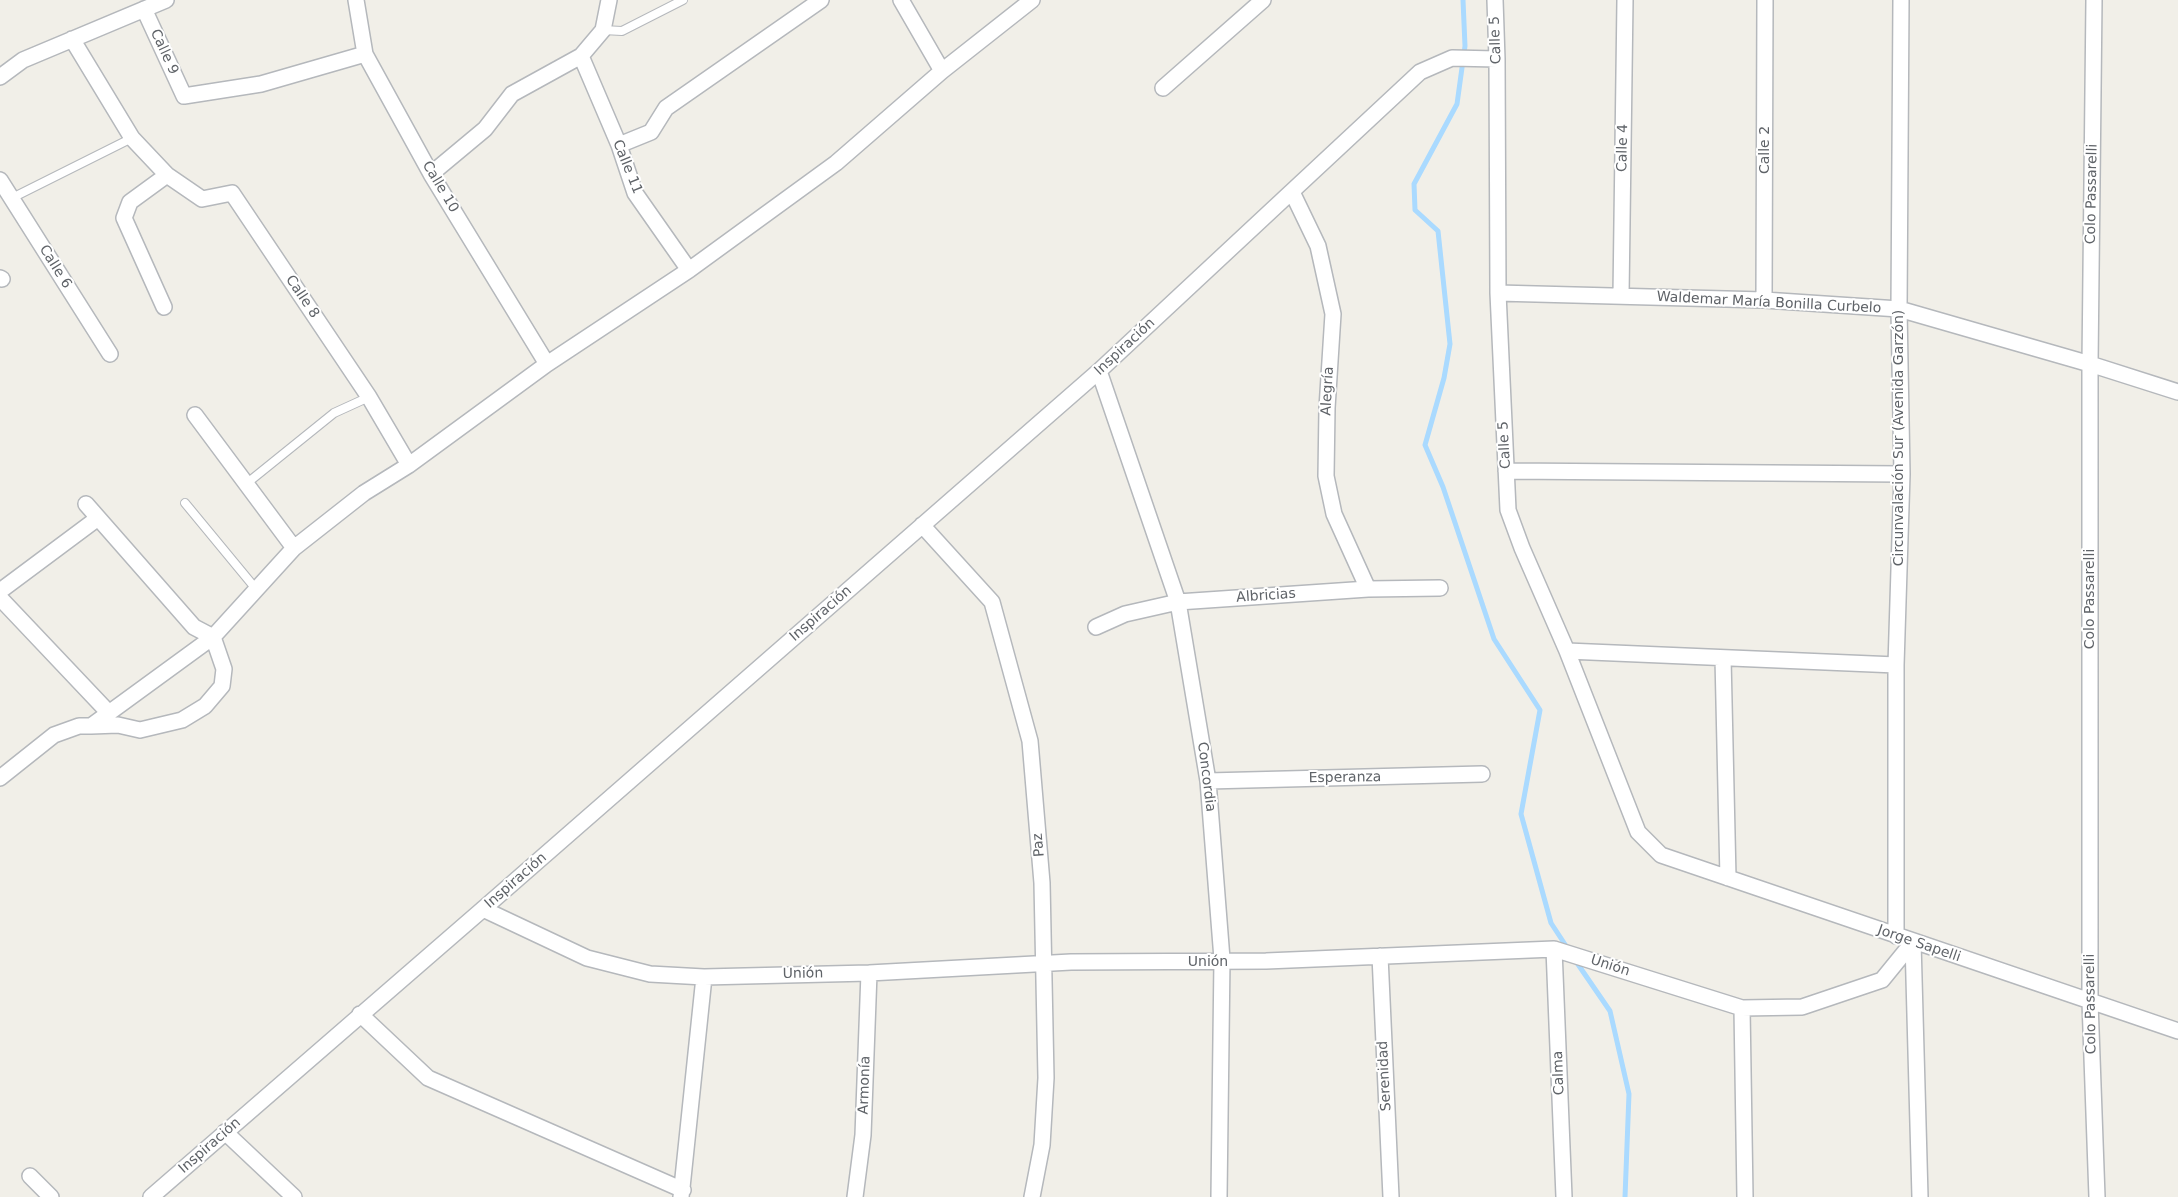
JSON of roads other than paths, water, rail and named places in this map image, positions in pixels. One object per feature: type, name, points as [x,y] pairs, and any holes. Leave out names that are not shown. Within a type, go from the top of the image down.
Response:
[{"type":"street","points":[[1,74],[23,60],[166,0]]},
{"type":"street","name":"Calle 10","points":[[356,0],[365,54],[431,174],[547,364]]},
{"type":"street","points":[[431,174],[485,129],[512,94],[581,56],[603,30],[609,0]]},
{"type":"street","points":[[619,145],[651,132],[666,108],[821,0]]},
{"type":"street","points":[[901,0],[942,71]]},
{"type":"street","points":[[91,726],[213,638],[294,548],[364,494],[409,465],[547,364],[689,270],[836,163],[942,71],[1032,0]]},
{"type":"street","points":[[1163,88],[1263,0]]},
{"type":"street","name":"Calle 5","points":[[1495,0],[1498,293],[1508,510],[1522,548],[1567,651],[1638,832],[1661,855]]},
{"type":"street","name":"Calle 4","points":[[1621,296],[1625,0]]},
{"type":"street","name":"Calle 2","points":[[1764,300],[1765,0]]},
{"type":"street","name":"Circunvalación Sur (Avenida Garzón)","points":[[1896,936],[1896,665],[1902,474],[1900,309],[1901,0]]},
{"type":"street","name":"Colo Passarelli","points":[[2094,0],[2090,364],[2090,1002],[2097,1197]]},
{"type":"street","name":"Calle 9","points":[[144,9],[184,96],[261,84],[365,54]]},
{"type":"street","name":"Calle 8","points":[[72,40],[132,138],[167,174],[202,199],[232,193],[369,397],[409,465]]},
{"type":"street","name":"Calle 11","points":[[581,56],[619,145],[636,193],[689,270]]},
{"type":"street","name":"Inspiración","points":[[150,1197],[1099,371],[1420,72],[1452,58],[1497,59]]},
{"type":"street","points":[[164,307],[124,218],[130,202],[167,174]]},
{"type":"street","name":"Calle 6","points":[[0,180],[110,354]]},
{"type":"street","name":"Alegría","points":[[1292,192],[1318,246],[1333,314],[1327,408],[1326,476],[1334,514],[1368,589]]},
{"type":"street","name":"Waldemar María Bonilla Curbelo","points":[[1498,293],[1764,300],[1900,309],[2090,364],[2178,392]]},
{"type":"street","name":"Concordia","points":[[1099,371],[1178,602],[1208,781],[1222,962],[1219,1197]]},
{"type":"street","points":[[195,414],[294,548]]},
{"type":"street","points":[[1506,471],[1902,474]]},
{"type":"street","points":[[0,778],[54,735],[79,726],[118,725],[140,730],[182,720],[205,706],[222,686],[224,669],[213,638],[194,627],[86,504]]},
{"type":"street","points":[[0,591],[98,518]]},
{"type":"street","name":"Paz","points":[[922,525],[992,602],[1030,741],[1042,883],[1046,1078],[1042,1145],[1032,1197]]},
{"type":"street","name":"Albricias","points":[[1096,627],[1125,614],[1178,602],[1368,589],[1440,588]]},
{"type":"street","points":[[0,598],[109,713]]},
{"type":"street","points":[[1567,651],[1896,665]]},
{"type":"street","points":[[1723,658],[1728,878]]},
{"type":"street","name":"Esperanza","points":[[1208,781],[1482,774]]},
{"type":"street","name":"Jorge Sapelli","points":[[1661,855],[2178,1032]]},
{"type":"street","name":"Unión","points":[[483,909],[587,958],[650,974],[704,977],[868,973],[1044,963],[1222,962],[1554,949],[1742,1008],[1802,1007],[1882,980],[1913,942]]},
{"type":"street","points":[[1913,942],[1920,1197]]},
{"type":"street","name":"Calma","points":[[1554,949],[1564,1197]]},
{"type":"street","name":"Serenidad","points":[[1380,956],[1391,1197]]},
{"type":"street","name":"Armonía","points":[[855,1197],[863,1135],[868,973]]},
{"type":"street","points":[[360,1014],[428,1078],[682,1193],[704,977]]},
{"type":"street","points":[[1742,1008],[1746,1197]]},
{"type":"street","points":[[225,1132],[294,1197]]},
{"type":"street","points":[[30,1176],[51,1197]]},
{"type":"lane","points":[[603,30],[622,31],[682,0]]},
{"type":"lane","points":[[12,198],[132,138]]},
{"type":"lane","points":[[246,484],[334,413],[369,397]]},
{"type":"lane","points":[[185,503],[256,589]]},
{"type":"waterway","points":[[1463,0],[1465,46],[1457,104],[1414,184],[1415,210],[1438,231],[1450,344],[1444,378],[1425,445],[1443,487],[1494,639],[1540,710],[1521,814],[1551,923],[1568,949]]},
{"type":"waterway","points":[[1575,960],[1610,1011],[1629,1094],[1625,1197]]}]
